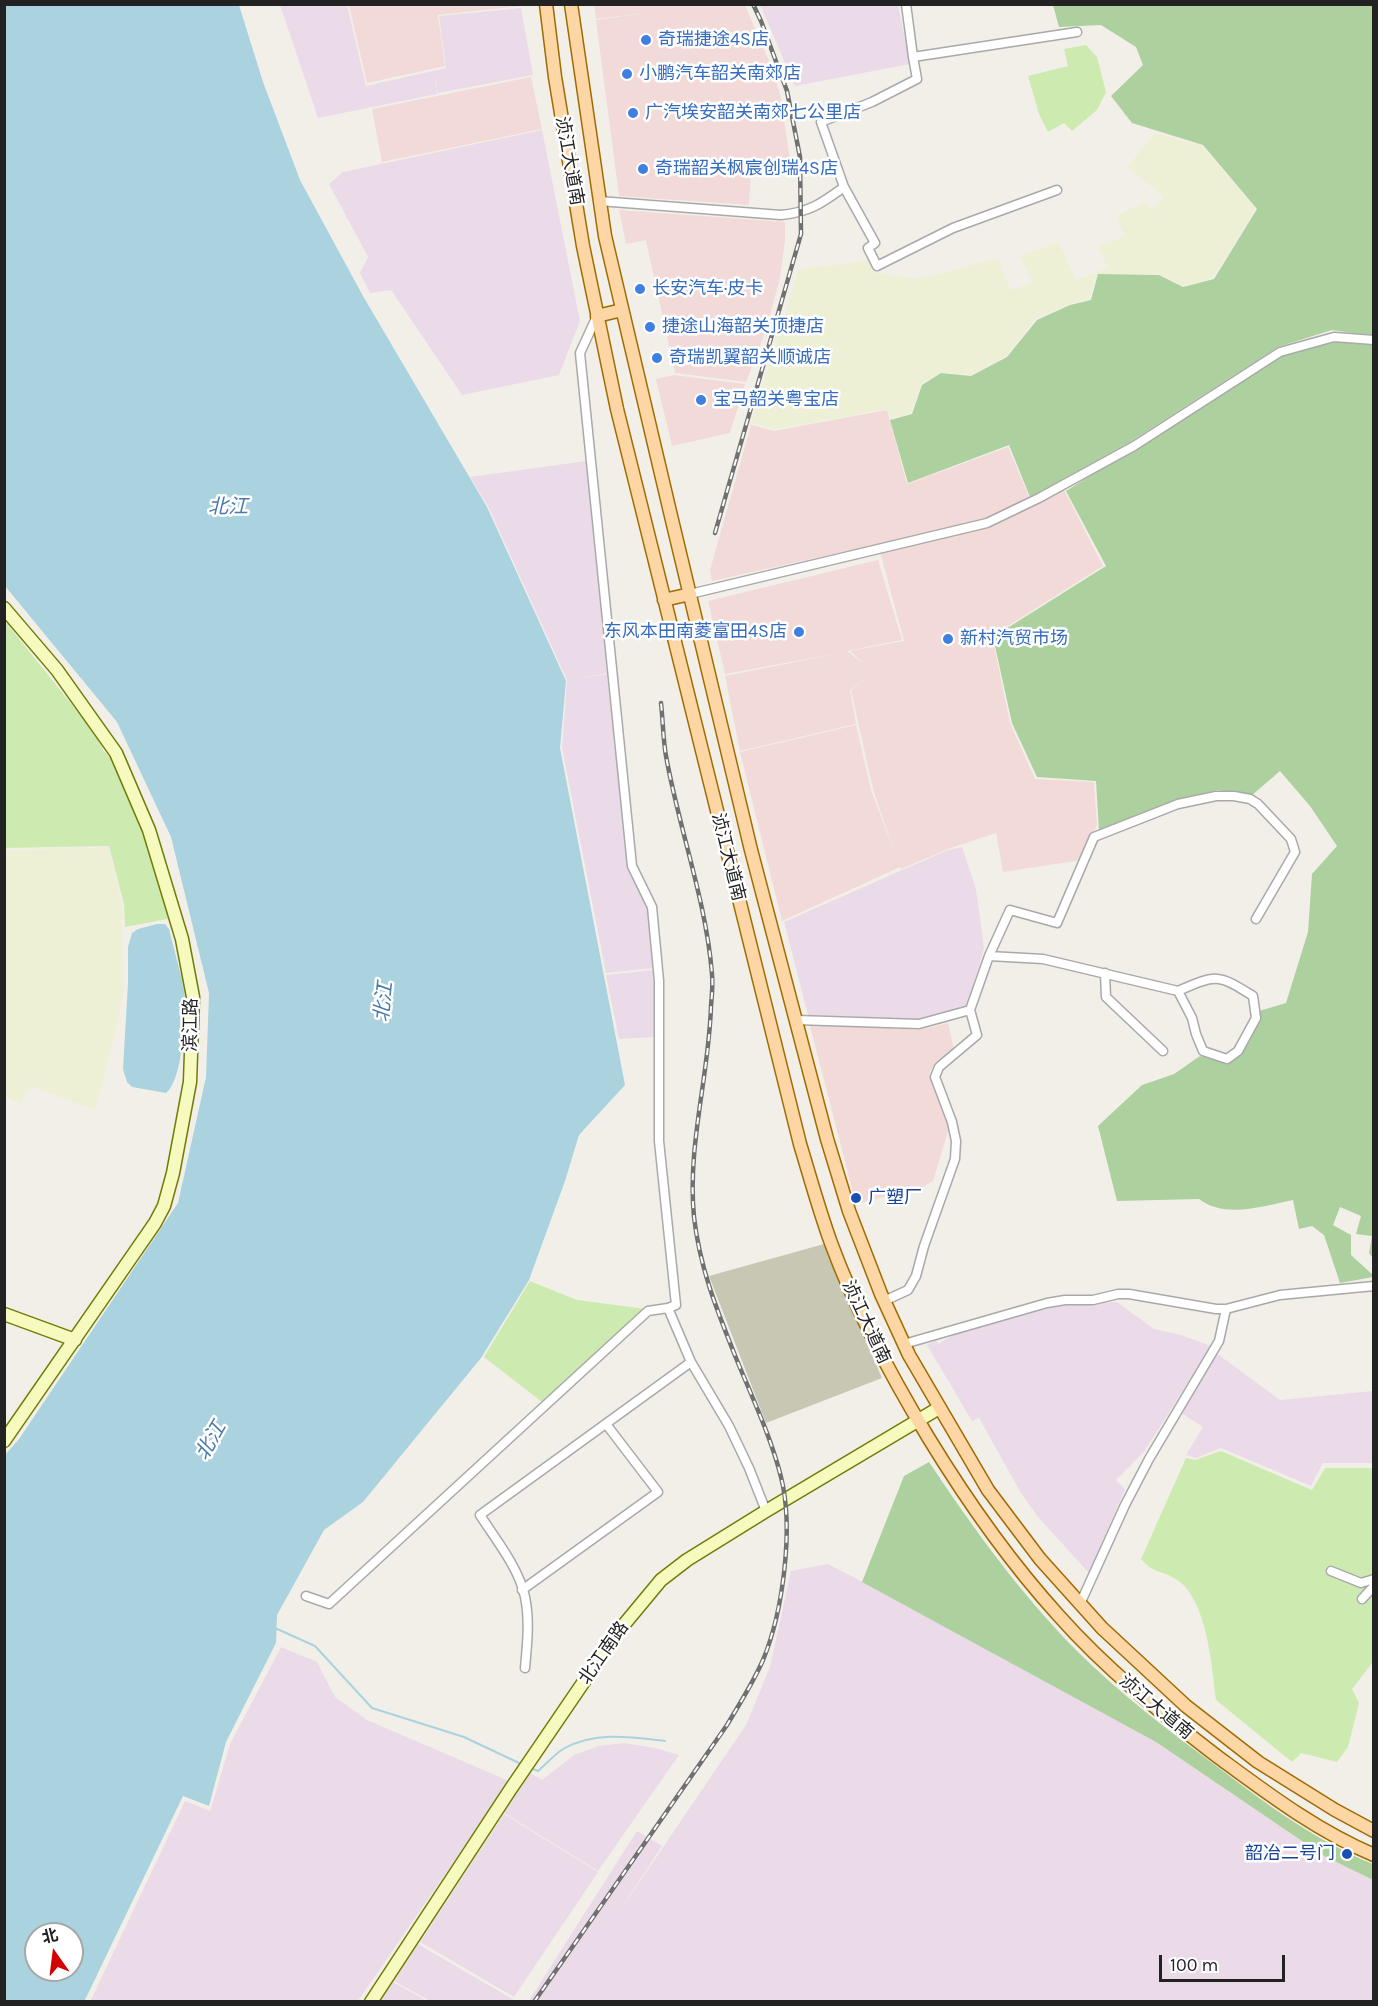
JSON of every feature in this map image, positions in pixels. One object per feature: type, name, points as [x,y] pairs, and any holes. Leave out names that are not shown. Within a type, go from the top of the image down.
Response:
[{"type":"main road","name":"浈江大道南","points":[[546,4],[555,77],[583,246],[617,409],[812,1185],[832,1245],[857,1305],[898,1388],[966,1499],[998,1543],[1059,1617],[1109,1666],[1174,1724],[1250,1781],[1326,1831],[1374,1855]]},
{"type":"main road","name":"浈江大道南","points":[[571,4],[604,236],[690,594],[752,850],[827,1139],[845,1200],[884,1301],[904,1344],[939,1408],[988,1490],[1033,1550],[1080,1604],[1134,1659],[1186,1706],[1222,1734],[1268,1768],[1335,1810],[1374,1831]]},
{"type":"main road","points":[[597,316],[622,310]]},
{"type":"main road","points":[[664,600],[690,594]]},
{"type":"street","points":[[906,4],[917,79],[872,102],[821,122],[844,187],[875,243],[868,248],[877,266],[953,228],[1056,190]]},
{"type":"street","points":[[913,57],[1077,32]]},
{"type":"street","points":[[599,201],[781,215],[801,213],[818,206],[844,187]]},
{"type":"street","points":[[306,1596],[329,1604],[648,1311],[676,1305],[659,1141],[659,981],[652,907],[632,866],[580,353],[597,316]]},
{"type":"street","points":[[690,594],[987,523],[1039,498],[1134,446],[1280,352],[1334,336],[1374,340]]},
{"type":"street","name":"滨江路","points":[[4,608],[57,670],[116,753],[149,830],[182,939],[193,997],[190,1082],[173,1173],[164,1206],[155,1223],[4,1441]]},
{"type":"street","points":[[884,1301],[908,1290],[916,1276],[924,1246],[955,1160],[956,1141],[952,1122],[935,1077],[939,1067],[977,1035],[970,1010],[989,956],[1010,910],[1057,923],[1094,837],[1178,804],[1216,796],[1234,796],[1250,799],[1257,804],[1295,846],[1296,852],[1256,919]]},
{"type":"street","points":[[989,956],[1043,959],[1178,990],[1202,981],[1222,978],[1253,996],[1256,1018],[1238,1051],[1227,1059],[1203,1051],[1192,1018],[1178,990]]},
{"type":"street","points":[[1105,973],[1106,997],[1163,1051]]},
{"type":"street","points":[[796,1020],[920,1024],[970,1010]]},
{"type":"street","points":[[904,1344],[1047,1303],[1065,1300],[1093,1300],[1118,1294],[1129,1294],[1226,1309],[1280,1295],[1374,1286]]},
{"type":"street","points":[[668,1308],[691,1362],[729,1426],[766,1511]]},
{"type":"street","points":[[1080,1604],[1125,1505],[1149,1459],[1219,1341],[1226,1309]]},
{"type":"street","points":[[4,1314],[75,1340]]},
{"type":"street","points":[[525,1668],[528,1634],[525,1596],[515,1571],[480,1515],[691,1362]]},
{"type":"street","name":"北江南路","points":[[371,2001],[617,1633],[661,1580],[687,1560],[766,1511],[939,1408]]},
{"type":"street","points":[[522,1590],[658,1492],[606,1424]]},
{"type":"street","points":[[1331,1571],[1361,1583],[1374,1578]]},
{"type":"street","points":[[1362,1599],[1374,1586]]},
{"type":"shaded area","points":[[520,4],[521,6],[438,15],[445,66],[367,83],[349,5]]},
{"type":"shaded area","points":[[280,5],[347,5],[366,86],[446,68],[439,16],[521,8],[533,75],[438,93],[435,78],[437,94],[318,118]]},
{"type":"shaded area","points":[[594,5],[745,5],[772,68],[780,94],[791,166],[751,172],[749,205],[619,196],[596,20],[652,12],[596,19]]},
{"type":"shaded area","points":[[760,5],[898,5],[910,64],[795,86]]},
{"type":"shaded area","points":[[531,77],[542,129],[382,162],[372,109]]},
{"type":"shaded area","points":[[542,130],[580,321],[559,375],[462,395],[391,290],[370,293],[360,273],[368,257],[329,184],[343,172]]},
{"type":"shaded area","points":[[1155,133],[1202,146],[1256,208],[1213,278],[1183,286],[1159,274],[1097,274],[1090,299],[1069,304],[1036,318],[1006,356],[971,375],[941,372],[921,384],[911,413],[891,419],[888,409],[774,429],[751,422],[799,269],[868,261],[875,273],[916,278],[998,258],[1010,290],[1032,283],[1020,256],[1059,242],[1076,280],[1108,268],[1098,247],[1124,236],[1116,216],[1145,202],[1152,209],[1164,197],[1127,167]]},
{"type":"shaded area","points":[[619,210],[785,222],[780,278],[766,330],[746,382],[675,373],[646,240],[626,244]]},
{"type":"shaded area","name":"宝马韶关粤宝店","points":[[674,375],[745,384],[730,433],[672,446],[656,379]]},
{"type":"shaded area","name":"新村汽贸市场","points":[[887,410],[907,484],[1008,447],[1030,499],[1061,484],[1103,566],[992,636],[1010,723],[1035,779],[1094,782],[1097,825],[1082,860],[1003,872],[996,833],[948,849],[901,869],[900,867],[782,921],[740,752],[856,725],[871,790],[895,854],[873,789],[851,690],[874,673],[850,690],[856,724],[740,751],[725,676],[840,653],[725,674],[708,601],[878,560],[902,640],[847,651],[864,664],[850,651],[904,641],[878,544],[712,581],[710,570],[751,425],[774,431]]},
{"type":"shaded area","points":[[586,461],[607,673],[581,678],[607,674],[628,866],[646,901],[654,968],[606,973],[562,748],[567,680],[488,506],[470,477]]},
{"type":"shaded area","points":[[108,847],[122,903],[124,985],[119,1016],[95,1110],[30,1086],[21,1104],[5,1097],[5,850]]},
{"type":"shaded area","points":[[962,847],[976,889],[984,948],[967,1007],[917,1019],[808,1015],[784,922],[948,850]]},
{"type":"shaded area","points":[[654,970],[655,1037],[619,1039],[606,975]]},
{"type":"shaded area","points":[[809,1022],[919,1030],[948,1023],[954,1049],[935,1062],[929,1074],[949,1128],[933,1181],[923,1187],[856,1204]]},
{"type":"shaded area","points":[[824,1244],[882,1378],[766,1423],[709,1276]]},
{"type":"shaded area","points":[[1117,1302],[1154,1329],[1181,1335],[1211,1346],[1144,1452],[1116,1480],[1125,1489],[1089,1573],[1038,1517],[1021,1493],[979,1418],[972,1421],[927,1345],[936,1340],[938,1344],[957,1333],[1065,1304]]},
{"type":"shaded area","points":[[1215,1352],[1280,1400],[1373,1391],[1373,1463],[1323,1463],[1311,1486],[1221,1448],[1196,1458],[1186,1455],[1203,1427],[1178,1411]]},
{"type":"shaded area","points":[[828,1564],[1156,1742],[1324,1856],[1373,1880],[1373,2001],[528,2002],[637,1831],[662,1846],[615,1918],[746,1725],[770,1667],[791,1571]]},
{"type":"shaded area","points":[[281,1647],[317,1662],[335,1697],[367,1720],[509,1781],[358,2001],[90,2002],[185,1801],[210,1811],[230,1744]]},
{"type":"shaded area","points":[[624,1743],[679,1755],[598,1871],[504,1813],[530,1773],[542,1780],[574,1755],[598,1746]]},
{"type":"shaded area","points":[[504,1814],[598,1872],[514,1997],[420,1942]]},
{"type":"shaded area","points":[[418,1944],[514,2000],[513,2002],[430,2001],[394,1981]]},
{"type":"shaded area","points":[[393,1982],[427,2001],[381,2001]]},
{"type":"green space","points":[[1053,5],[1373,5],[1373,336],[1332,330],[1278,347],[1130,442],[1030,497],[1009,445],[908,483],[890,420],[912,414],[922,385],[941,373],[971,376],[1007,357],[1037,320],[1070,305],[1091,300],[1098,274],[1159,275],[1183,287],[1214,279],[1257,209],[1203,145],[1132,123],[1111,96],[1143,65],[1136,47],[1101,25],[1059,27]]},
{"type":"green space","points":[[1086,45],[1097,57],[1106,92],[1097,110],[1072,131],[1064,123],[1048,132],[1039,114],[1028,76],[1068,66],[1064,49]]},
{"type":"green space","points":[[1335,342],[1373,344],[1373,1258],[1369,1253],[1372,1236],[1356,1234],[1361,1216],[1340,1207],[1333,1225],[1351,1235],[1351,1255],[1373,1277],[1340,1283],[1324,1235],[1312,1226],[1299,1229],[1293,1200],[1257,1208],[1232,1210],[1209,1205],[1199,1199],[1117,1201],[1098,1126],[1142,1085],[1174,1074],[1200,1056],[1227,1062],[1259,1011],[1286,1003],[1308,932],[1312,874],[1337,846],[1310,806],[1280,771],[1251,796],[1218,790],[1182,798],[1099,831],[1096,781],[1037,777],[1012,723],[993,637],[1106,566],[1066,491],[1280,356]]},
{"type":"green space","points":[[4,620],[97,736],[103,750],[117,766],[144,832],[173,918],[125,927],[124,904],[109,846],[5,848]]},
{"type":"green space","points":[[530,1281],[577,1300],[646,1309],[542,1402],[484,1357]]},
{"type":"green space","points":[[1221,1451],[1312,1490],[1325,1468],[1373,1468],[1373,1662],[1352,1689],[1359,1703],[1348,1747],[1337,1762],[1301,1753],[1292,1762],[1216,1700],[1206,1634],[1195,1601],[1176,1579],[1154,1570],[1141,1559],[1186,1458],[1195,1460]]},
{"type":"green space","points":[[929,1462],[1016,1583],[1075,1649],[1163,1726],[1237,1782],[1312,1833],[1373,1864],[1373,1880],[1324,1856],[1156,1742],[862,1582],[904,1476]]},
{"type":"water","name":"北江","points":[[5,4],[239,5],[263,82],[300,180],[363,296],[487,507],[566,681],[560,748],[625,1085],[579,1135],[529,1280],[481,1358],[363,1502],[324,1530],[277,1615],[276,1643],[226,1742],[209,1806],[183,1796],[84,2002],[5,2001],[5,1455],[19,1439],[178,1203],[206,1077],[209,993],[171,837],[117,722],[5,586]]},
{"type":"water","points":[[157,924],[165,924],[169,929],[185,998],[184,1034],[179,1063],[176,1076],[166,1093],[132,1087],[127,1082],[123,1069],[128,947],[132,933]]},
{"type":"waterway","points":[[275,1628],[315,1646],[372,1708],[464,1737],[519,1763]]},
{"type":"waterway","points":[[533,1769],[538,1771],[563,1749],[588,1740],[613,1737],[665,1741]]},
{"type":"railway","points":[[715,533],[801,234],[800,157],[787,91],[753,4]]},
{"type":"railway","points":[[534,2002],[727,1725],[746,1693],[763,1660],[770,1640],[784,1570],[786,1520],[781,1477],[767,1432],[710,1289],[700,1254],[694,1217],[693,1164],[707,1059],[712,978],[704,919],[671,783],[664,743],[661,703]]},
{"type":"place","name":"奇瑞捷途4S店","points":[[646,40]]},
{"type":"place","name":"小鹏汽车韶关南郊店","points":[[627,74]]},
{"type":"place","name":"广汽埃安韶关南郊七公里店","points":[[633,113]]},
{"type":"place","name":"奇瑞韶关枫宸创瑞4S店","points":[[643,169]]},
{"type":"place","name":"长安汽车·皮卡","points":[[640,289]]},
{"type":"place","name":"捷途山海韶关顶捷店","points":[[650,327]]},
{"type":"place","name":"奇瑞凯翼韶关顺诚店","points":[[657,358]]},
{"type":"place","name":"宝马韶关粤宝店","points":[[701,400]]},
{"type":"place","name":"东风本田南菱富田4S店","points":[[799,632]]},
{"type":"place","name":"新村汽贸市场","points":[[948,639]]},
{"type":"place","name":"广塑厂","points":[[856,1198]]},
{"type":"place","name":"韶冶二号门","points":[[1347,1854]]}]
